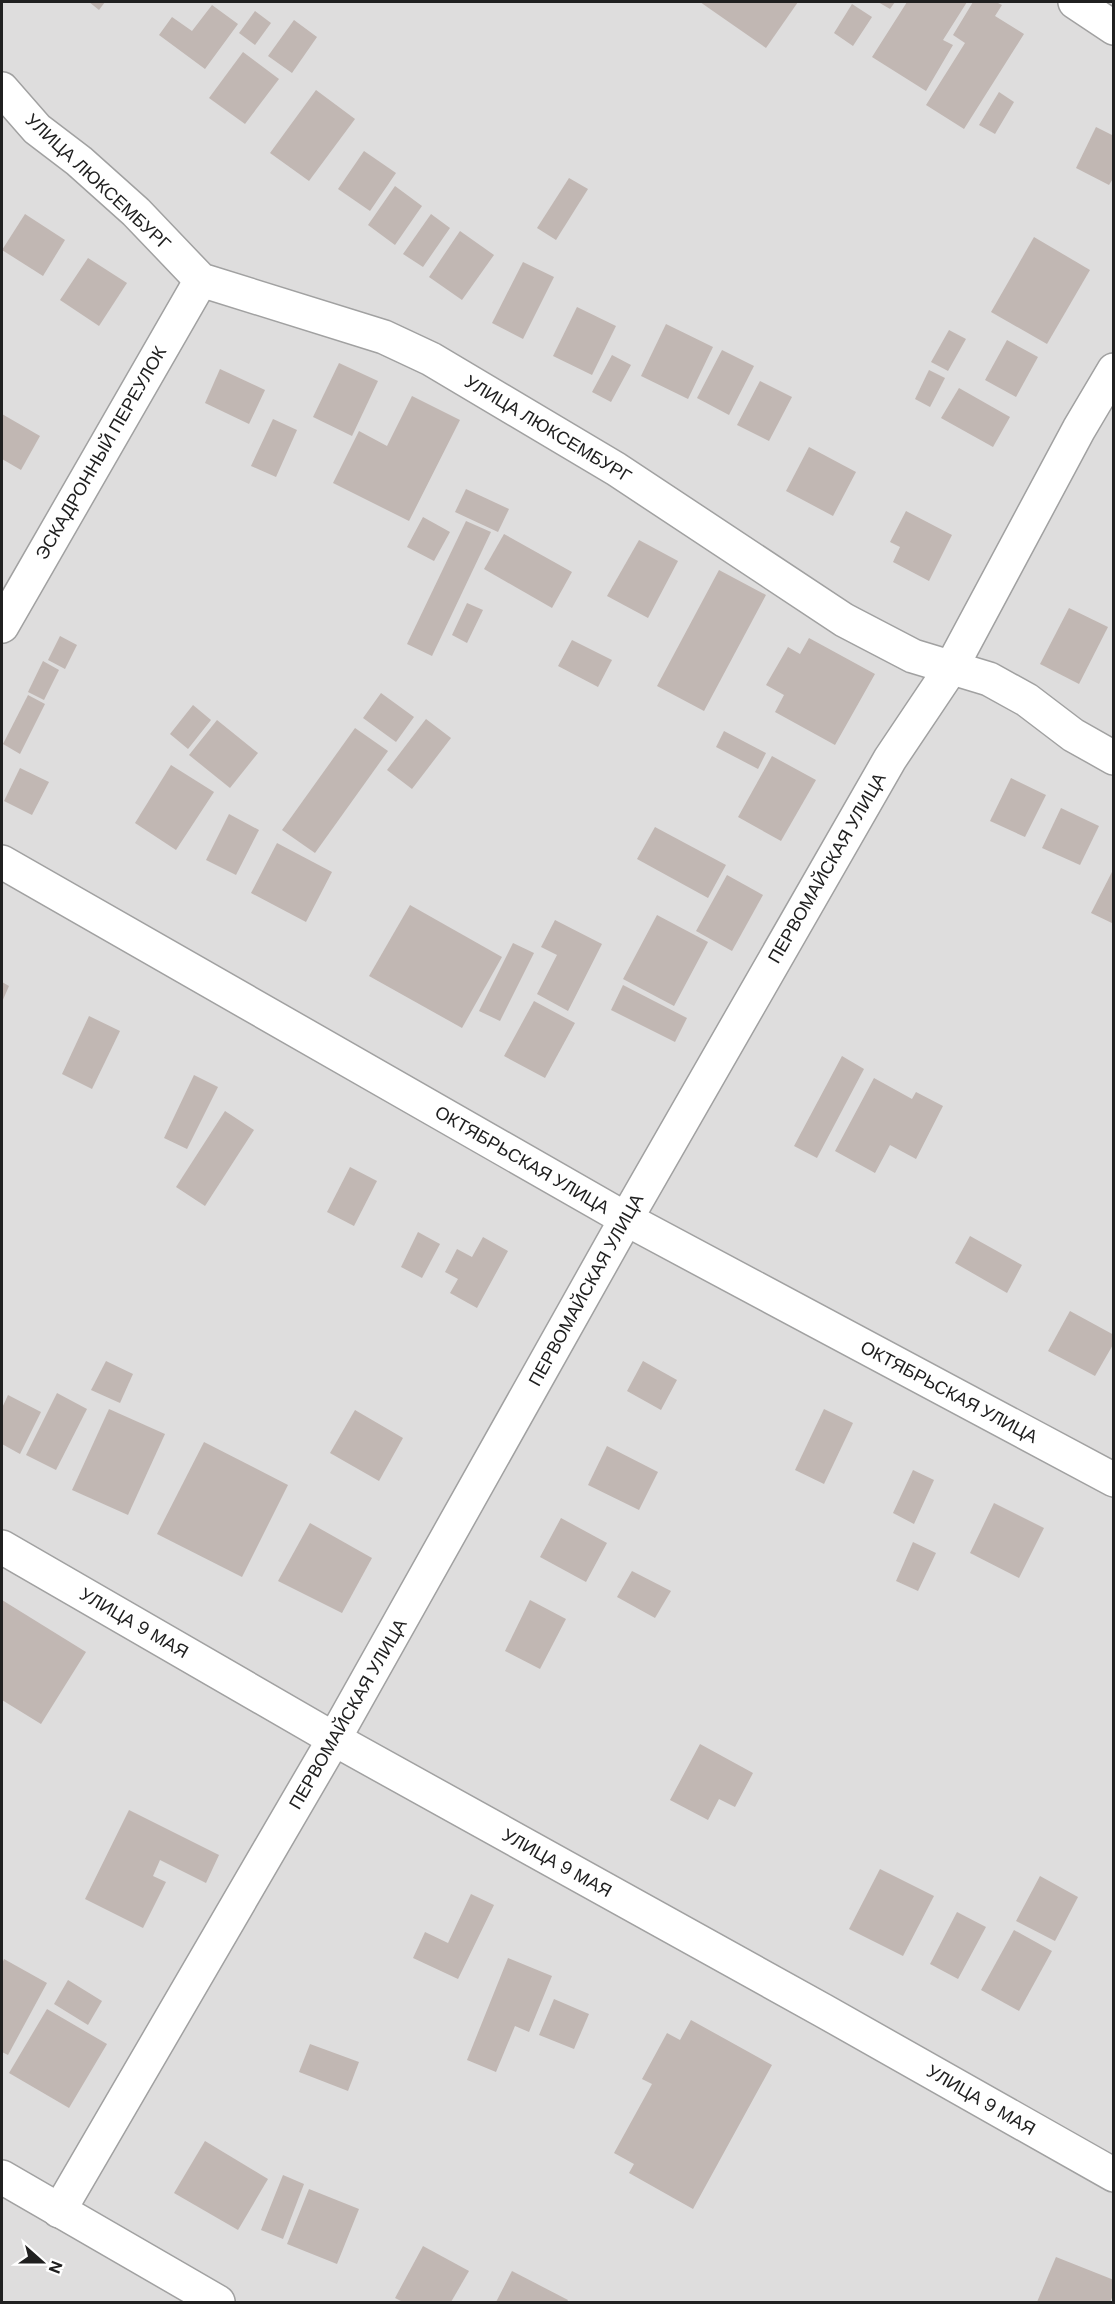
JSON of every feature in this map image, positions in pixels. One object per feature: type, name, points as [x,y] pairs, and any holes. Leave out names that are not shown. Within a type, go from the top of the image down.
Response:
[{"type":"street","points":[[1075,2],[1113,28]]},
{"type":"street","name":"УЛИЦА ЛЮКСЕМБУРГ","points":[[2,89],[37,129],[79,161],[136,212],[201,280],[384,337],[431,359],[616,469],[844,620],[913,656],[989,679],[1027,700],[1073,735],[1113,758]]},
{"type":"street","name":"ЭСКАДРОННЫЙ ПЕРЕУЛОК","points":[[2,626],[201,280]]},
{"type":"street","name":"ПЕРВОМАЙСКАЯ УЛИЦА","points":[[59,2211],[334,1739],[626,1219],[890,759],[951,668],[1113,370]]},
{"type":"street","name":"ОКТЯБРЬСКАЯ УЛИЦА","points":[[2,862],[626,1219],[1113,1480]]},
{"type":"street","name":"УЛИЦА 9 МАЯ","points":[[2,1547],[334,1739],[824,2011],[1113,2175]]},
{"type":"street","points":[[2,2177],[219,2302]]},
{"type":"shaded area","points":[[2,2],[1113,2],[1113,2302],[2,2302]]},
{"type":"building","points":[[89,2],[105,2],[99,10]]},
{"type":"building","points":[[700,2],[798,2],[766,48]]},
{"type":"building","points":[[878,2],[895,2],[890,9]]},
{"type":"building","points":[[907,2],[967,2],[943,40],[953,45],[926,91],[872,57]]},
{"type":"building","points":[[973,2],[996,2],[1002,5],[995,16],[1024,34],[964,129],[926,105],[965,43],[953,35]]},
{"type":"building","points":[[852,4],[872,17],[853,46],[834,33]]},
{"type":"building","points":[[212,5],[238,24],[205,69],[159,35],[172,17],[192,31]]},
{"type":"building","points":[[255,11],[271,23],[255,45],[239,33]]},
{"type":"building","points":[[294,20],[317,37],[292,73],[268,56]]},
{"type":"building","points":[[243,52],[279,79],[245,124],[209,98]]},
{"type":"building","points":[[316,90],[355,119],[309,181],[270,153]]},
{"type":"building","points":[[999,92],[1014,102],[995,134],[979,125]]},
{"type":"building","points":[[1096,127],[1114,136],[1114,177],[1109,185],[1076,168]]},
{"type":"building","points":[[364,151],[396,173],[370,211],[338,189]]},
{"type":"building","points":[[569,178],[588,189],[556,240],[537,228]]},
{"type":"building","points":[[395,186],[422,206],[395,245],[368,225]]},
{"type":"building","points":[[25,214],[65,240],[43,276],[2,250]]},
{"type":"building","points":[[431,214],[450,228],[423,267],[403,254]]},
{"type":"building","points":[[460,231],[494,255],[462,300],[429,277]]},
{"type":"building","points":[[1034,237],[1090,270],[1047,344],[991,312]]},
{"type":"building","points":[[88,258],[127,283],[99,326],[60,300]]},
{"type":"building","points":[[523,262],[554,277],[523,339],[492,323]]},
{"type":"building","points":[[577,307],[616,326],[592,375],[553,356]]},
{"type":"building","points":[[666,324],[713,347],[688,399],[641,376]]},
{"type":"building","points":[[949,330],[966,339],[948,371],[931,362]]},
{"type":"building","points":[[1007,340],[1038,357],[1016,397],[985,380]]},
{"type":"building","points":[[722,350],[754,366],[729,415],[697,398]]},
{"type":"building","points":[[612,355],[631,365],[611,402],[592,392]]},
{"type":"building","points":[[339,363],[378,381],[352,436],[313,417]]},
{"type":"building","points":[[220,369],[265,390],[249,424],[205,403]]},
{"type":"building","points":[[929,370],[945,378],[930,407],[915,399]]},
{"type":"building","points":[[760,381],[792,397],[769,441],[737,425]]},
{"type":"building","points":[[959,388],[1010,417],[993,447],[941,418]]},
{"type":"building","points":[[412,396],[460,420],[409,521],[333,483],[359,431],[387,446]]},
{"type":"building","points":[[2,414],[40,436],[21,470],[2,459]]},
{"type":"building","points":[[273,419],[297,430],[276,477],[251,466]]},
{"type":"building","points":[[809,447],[856,472],[833,516],[786,491]]},
{"type":"building","points":[[466,489],[509,509],[498,532],[455,512]]},
{"type":"building","points":[[906,511],[952,535],[929,581],[893,562],[900,547],[890,542]]},
{"type":"building","points":[[423,517],[450,532],[434,561],[407,547]]},
{"type":"building","points":[[466,521],[491,532],[432,656],[407,644]]},
{"type":"building","points":[[504,534],[572,572],[552,608],[484,569]]},
{"type":"building","points":[[639,540],[678,561],[648,618],[607,596]]},
{"type":"building","points":[[719,570],[766,595],[704,711],[657,686]]},
{"type":"building","points":[[467,603],[483,610],[467,643],[452,635]]},
{"type":"building","points":[[1069,608],[1108,627],[1079,684],[1040,664]]},
{"type":"building","points":[[60,636],[77,645],[65,669],[48,660]]},
{"type":"building","points":[[809,638],[875,674],[835,745],[775,712],[784,695],[766,685],[788,647],[800,654]]},
{"type":"building","points":[[572,640],[612,660],[598,687],[558,666]]},
{"type":"building","points":[[43,661],[59,670],[44,700],[28,692]]},
{"type":"building","points":[[381,693],[414,717],[396,742],[363,718]]},
{"type":"building","points":[[28,695],[45,704],[20,754],[3,744]]},
{"type":"building","points":[[193,705],[211,720],[188,749],[170,734]]},
{"type":"building","points":[[426,719],[451,738],[412,789],[387,770]]},
{"type":"building","points":[[217,720],[258,753],[230,788],[189,755]]},
{"type":"building","points":[[355,728],[388,751],[315,853],[282,830]]},
{"type":"building","points":[[724,731],[766,753],[758,769],[716,747]]},
{"type":"building","points":[[772,756],[816,780],[781,841],[738,817]]},
{"type":"building","points":[[171,765],[214,792],[176,850],[135,823]]},
{"type":"building","points":[[20,768],[49,782],[32,815],[4,801]]},
{"type":"building","points":[[1011,778],[1046,795],[1025,837],[990,821]]},
{"type":"building","points":[[1061,808],[1099,826],[1080,865],[1042,848]]},
{"type":"building","points":[[229,814],[259,830],[236,875],[206,860]]},
{"type":"building","points":[[655,827],[726,865],[708,898],[637,859]]},
{"type":"building","points":[[277,843],[332,872],[306,922],[251,893]]},
{"type":"building","points":[[1114,868],[1114,924],[1091,913]]},
{"type":"building","points":[[727,875],[763,895],[732,951],[696,931]]},
{"type":"building","points":[[410,905],[502,957],[462,1028],[369,976]]},
{"type":"building","points":[[657,915],[708,942],[674,1006],[623,979]]},
{"type":"building","points":[[555,920],[602,944],[568,1011],[537,994],[557,955],[541,947]]},
{"type":"building","points":[[513,943],[534,953],[500,1021],[479,1011]]},
{"type":"building","points":[[2,982],[9,986],[2,1002]]},
{"type":"building","points":[[623,985],[687,1018],[675,1042],[611,1010]]},
{"type":"building","points":[[534,1001],[575,1023],[545,1078],[504,1056]]},
{"type":"building","points":[[89,1016],[120,1031],[92,1089],[62,1074]]},
{"type":"building","points":[[842,1056],[864,1069],[817,1158],[794,1146]]},
{"type":"building","points":[[194,1075],[218,1087],[187,1149],[164,1138]]},
{"type":"building","points":[[874,1078],[912,1099],[916,1092],[943,1106],[916,1159],[890,1145],[875,1173],[835,1151]]},
{"type":"building","points":[[225,1111],[254,1130],[205,1206],[176,1187]]},
{"type":"building","points":[[350,1167],[377,1181],[354,1226],[327,1212]]},
{"type":"building","points":[[418,1232],[440,1244],[422,1278],[401,1267]]},
{"type":"building","points":[[970,1236],[1022,1265],[1007,1293],[955,1263]]},
{"type":"building","points":[[483,1237],[508,1251],[477,1308],[450,1293],[458,1279],[445,1272],[457,1249],[472,1257]]},
{"type":"building","points":[[1070,1311],[1114,1335],[1114,1343],[1095,1376],[1048,1351]]},
{"type":"building","points":[[106,1361],[133,1374],[120,1403],[91,1390]]},
{"type":"building","points":[[643,1361],[677,1380],[661,1410],[627,1391]]},
{"type":"building","points":[[57,1393],[87,1409],[56,1470],[26,1455]]},
{"type":"building","points":[[8,1395],[41,1412],[20,1454],[2,1444],[2,1408]]},
{"type":"building","points":[[109,1409],[165,1434],[128,1515],[72,1490]]},
{"type":"building","points":[[824,1409],[853,1423],[824,1484],[795,1470]]},
{"type":"building","points":[[355,1410],[403,1438],[379,1481],[330,1453]]},
{"type":"building","points":[[204,1442],[288,1485],[242,1577],[157,1534]]},
{"type":"building","points":[[607,1446],[658,1472],[639,1510],[588,1485]]},
{"type":"building","points":[[913,1470],[934,1480],[914,1524],[893,1513]]},
{"type":"building","points":[[994,1503],[1044,1528],[1019,1578],[970,1553]]},
{"type":"building","points":[[561,1518],[607,1543],[586,1582],[540,1557]]},
{"type":"building","points":[[310,1523],[372,1558],[342,1613],[278,1581]]},
{"type":"building","points":[[913,1542],[936,1553],[918,1591],[896,1581]]},
{"type":"building","points":[[632,1571],[671,1591],[655,1618],[617,1597]]},
{"type":"building","points":[[2,1600],[86,1652],[41,1724],[2,1700]]},
{"type":"building","points":[[530,1600],[566,1619],[540,1669],[505,1651]]},
{"type":"building","points":[[700,1744],[753,1773],[735,1807],[719,1799],[708,1820],[670,1800]]},
{"type":"building","points":[[129,1810],[219,1855],[206,1883],[160,1860],[153,1876],[166,1882],[143,1928],[85,1899]]},
{"type":"building","points":[[880,1869],[934,1896],[903,1956],[849,1929]]},
{"type":"building","points":[[1040,1876],[1078,1897],[1055,1941],[1016,1921]]},
{"type":"building","points":[[471,1894],[494,1905],[458,1979],[413,1958],[425,1932],[448,1943]]},
{"type":"building","points":[[957,1912],[986,1927],[958,1979],[930,1964]]},
{"type":"building","points":[[1014,1930],[1052,1951],[1019,2011],[981,1990]]},
{"type":"building","points":[[508,1958],[552,1976],[529,2032],[515,2026],[496,2072],[467,2060]]},
{"type":"building","points":[[4,1959],[47,1983],[8,2055],[2,2052],[2,1964]]},
{"type":"building","points":[[68,1980],[102,2001],[88,2025],[54,2004]]},
{"type":"building","points":[[554,1999],[589,2014],[574,2049],[539,2035]]},
{"type":"building","points":[[47,2009],[107,2044],[69,2108],[9,2073]]},
{"type":"building","points":[[691,2020],[772,2065],[693,2209],[629,2173],[634,2164],[614,2153],[652,2084],[642,2079],[667,2033],[680,2040]]},
{"type":"building","points":[[310,2044],[359,2062],[348,2091],[299,2072]]},
{"type":"building","points":[[205,2141],[268,2179],[238,2230],[174,2193]]},
{"type":"building","points":[[283,2175],[304,2184],[283,2239],[261,2230]]},
{"type":"building","points":[[309,2189],[359,2209],[337,2264],[287,2244]]},
{"type":"building","points":[[423,2246],[469,2271],[451,2302],[403,2302],[395,2298]]},
{"type":"building","points":[[1056,2257],[1114,2280],[1114,2294],[1110,2302],[1037,2302]]},
{"type":"building","points":[[512,2271],[568,2300],[567,2302],[496,2302]]}]
